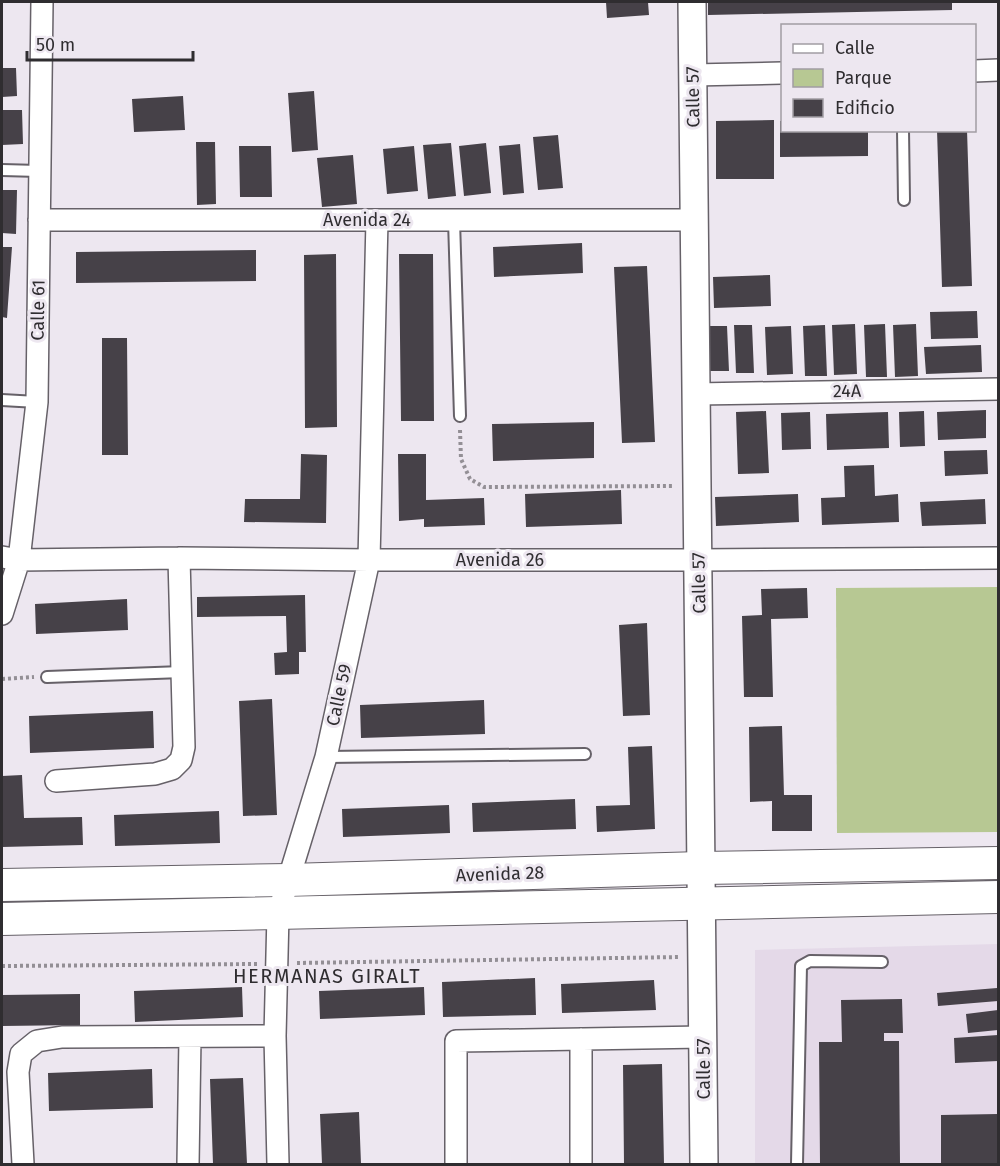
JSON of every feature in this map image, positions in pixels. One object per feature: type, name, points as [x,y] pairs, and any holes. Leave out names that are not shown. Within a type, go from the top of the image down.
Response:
[{"type":"main road","name":"Avenida 28","points":[[2,885],[999,863]]},
{"type":"main road","name":"Avenida 28","points":[[2,919],[999,897]]},
{"type":"street","name":"Calle 61","points":[[2,614],[37,402],[42,2]]},
{"type":"street","name":"Calle 57","points":[[692,2],[704,1164]]},
{"type":"street","points":[[976,70],[999,70]]},
{"type":"street","points":[[693,75],[781,73]]},
{"type":"street","name":"Avenida 24","points":[[39,220],[694,220]]},
{"type":"street","name":"Calle 59","points":[[278,1164],[275,1036],[278,914],[326,757],[369,560],[378,220]]},
{"type":"street","name":"24A","points":[[696,394],[999,389]]},
{"type":"street","name":"Avenida 26","points":[[10,558],[369,560],[999,558]]},
{"type":"street","points":[[56,781],[155,774],[172,769],[182,760],[184,747],[179,558]]},
{"type":"street","points":[[23,1164],[18,1072],[21,1054],[37,1041],[62,1037],[275,1036]]},
{"type":"street","points":[[188,1164],[190,1037]]},
{"type":"street","points":[[456,1164],[456,1041],[704,1037]]},
{"type":"street","points":[[581,1039],[581,1164]]},
{"type":"lane","points":[[903,132],[904,200]]},
{"type":"lane","points":[[2,170],[39,171]]},
{"type":"lane","points":[[454,220],[460,416]]},
{"type":"lane","points":[[2,400],[37,402]]},
{"type":"lane","points":[[47,677],[182,672]]},
{"type":"lane","points":[[326,757],[585,754]]},
{"type":"lane","points":[[797,1164],[801,966],[810,961],[882,962]]},
{"type":"path","points":[[460,416],[461,459],[470,479],[484,487],[698,486]]},
{"type":"path","points":[[2,679],[47,677]]},
{"type":"path","points":[[2,966],[702,957]]},
{"type":"shaded area","points":[[998,944],[998,1164],[755,1164],[755,950]]},
{"type":"green space","points":[[998,587],[998,832],[837,833],[836,588]]},
{"type":"building","points":[[606,2],[648,2],[649,15],[607,18]]},
{"type":"building","points":[[708,2],[952,2],[952,10],[708,15]]},
{"type":"building","points":[[2,68],[16,68],[17,96],[2,97]]},
{"type":"building","points":[[314,91],[318,150],[292,152],[288,93]]},
{"type":"building","points":[[183,96],[185,130],[134,132],[132,99]]},
{"type":"building","points":[[2,110],[22,110],[23,144],[2,145]]},
{"type":"building","points":[[774,120],[774,179],[716,179],[716,121]]},
{"type":"building","points":[[780,121],[781,132],[868,132],[868,156],[780,157]]},
{"type":"building","points":[[937,132],[967,132],[972,286],[942,287]]},
{"type":"building","points":[[558,135],[563,188],[538,190],[533,137]]},
{"type":"building","points":[[196,142],[215,142],[216,204],[197,205]]},
{"type":"building","points":[[451,143],[456,196],[428,199],[423,145]]},
{"type":"building","points":[[486,143],[491,193],[464,196],[459,146]]},
{"type":"building","points":[[520,144],[524,193],[503,195],[499,146]]},
{"type":"building","points":[[239,146],[271,146],[272,197],[240,197]]},
{"type":"building","points":[[414,146],[418,191],[387,194],[383,149]]},
{"type":"building","points":[[353,155],[357,204],[322,207],[317,158]]},
{"type":"building","points":[[2,190],[17,190],[16,234],[2,233]]},
{"type":"building","points":[[582,243],[583,273],[494,277],[493,247]]},
{"type":"building","points":[[2,247],[12,247],[7,318],[2,317]]},
{"type":"building","points":[[256,250],[256,281],[76,283],[76,252]]},
{"type":"building","points":[[336,254],[337,427],[305,428],[304,255]]},
{"type":"building","points":[[399,254],[433,254],[434,421],[401,421]]},
{"type":"building","points":[[647,266],[655,442],[622,443],[614,267]]},
{"type":"building","points":[[770,275],[771,306],[714,308],[713,277]]},
{"type":"building","points":[[977,311],[978,338],[931,339],[930,312]]},
{"type":"building","points":[[855,324],[857,374],[834,375],[832,325]]},
{"type":"building","points":[[885,324],[887,377],[866,377],[864,325]]},
{"type":"building","points":[[916,324],[918,376],[895,377],[893,325]]},
{"type":"building","points":[[734,325],[752,325],[754,373],[736,373]]},
{"type":"building","points":[[825,325],[827,376],[805,376],[803,326]]},
{"type":"building","points":[[706,326],[727,326],[729,371],[708,371]]},
{"type":"building","points":[[791,326],[793,374],[767,375],[765,327]]},
{"type":"building","points":[[102,338],[127,338],[128,455],[102,455]]},
{"type":"building","points":[[981,345],[982,372],[926,374],[924,347]]},
{"type":"building","points":[[986,410],[986,438],[938,440],[937,412]]},
{"type":"building","points":[[766,411],[769,473],[738,474],[736,412]]},
{"type":"building","points":[[924,411],[925,446],[900,447],[899,412]]},
{"type":"building","points":[[810,412],[811,449],[782,450],[781,413]]},
{"type":"building","points":[[888,412],[889,448],[827,450],[826,414]]},
{"type":"building","points":[[594,422],[594,458],[493,461],[492,424]]},
{"type":"building","points":[[987,450],[988,474],[945,476],[944,451]]},
{"type":"building","points":[[301,454],[327,455],[326,523],[244,522],[245,499],[300,499]]},
{"type":"building","points":[[398,454],[426,454],[426,500],[484,498],[485,525],[424,527],[424,519],[399,521]]},
{"type":"building","points":[[874,465],[875,496],[898,494],[899,522],[822,525],[821,498],[845,497],[844,466]]},
{"type":"building","points":[[621,490],[622,524],[526,527],[525,494]]},
{"type":"building","points":[[798,494],[799,522],[716,526],[715,497]]},
{"type":"building","points":[[985,499],[986,524],[922,526],[920,502]]},
{"type":"building","points":[[807,588],[808,618],[771,619],[773,697],[744,697],[742,616],[762,615],[761,589]]},
{"type":"building","points":[[305,595],[306,652],[299,652],[299,674],[275,675],[274,653],[287,652],[286,616],[197,617],[197,597]]},
{"type":"building","points":[[127,599],[128,630],[36,634],[35,604]]},
{"type":"building","points":[[647,623],[650,715],[623,716],[619,625]]},
{"type":"building","points":[[272,699],[277,815],[243,816],[239,701]]},
{"type":"building","points":[[484,700],[485,734],[361,738],[360,705]]},
{"type":"building","points":[[153,711],[154,748],[30,753],[29,716]]},
{"type":"building","points":[[782,726],[784,795],[812,795],[812,831],[772,831],[772,801],[750,802],[749,727]]},
{"type":"building","points":[[652,746],[655,829],[597,832],[596,806],[630,805],[628,747]]},
{"type":"building","points":[[22,775],[24,818],[82,817],[83,845],[2,847],[2,776]]},
{"type":"building","points":[[575,799],[576,829],[473,832],[472,803]]},
{"type":"building","points":[[449,805],[450,833],[343,837],[342,809]]},
{"type":"building","points":[[219,811],[220,843],[115,846],[114,815]]},
{"type":"building","points":[[535,978],[536,1015],[443,1017],[442,982]]},
{"type":"building","points":[[654,980],[656,1010],[562,1013],[561,984]]},
{"type":"building","points":[[242,987],[243,1017],[135,1022],[134,991]]},
{"type":"building","points":[[424,987],[425,1015],[320,1019],[319,991]]},
{"type":"building","points":[[997,988],[998,1001],[938,1006],[937,993]]},
{"type":"building","points":[[80,994],[80,1025],[2,1026],[2,995]]},
{"type":"building","points":[[902,999],[903,1033],[884,1033],[884,1041],[899,1041],[900,1164],[820,1164],[819,1042],[842,1042],[841,1000]]},
{"type":"building","points":[[998,1010],[998,1030],[968,1033],[966,1014]]},
{"type":"building","points":[[998,1035],[998,1061],[955,1063],[954,1038]]},
{"type":"building","points":[[662,1064],[664,1164],[624,1164],[623,1065]]},
{"type":"building","points":[[152,1069],[153,1108],[49,1111],[48,1073]]},
{"type":"building","points":[[243,1078],[247,1164],[213,1164],[210,1079]]},
{"type":"building","points":[[359,1112],[361,1164],[322,1164],[320,1114]]},
{"type":"building","points":[[998,1114],[998,1164],[941,1164],[941,1115]]},
{"type":"district","name":"HERMANAS GIRALT","points":[[327,976]]}]
